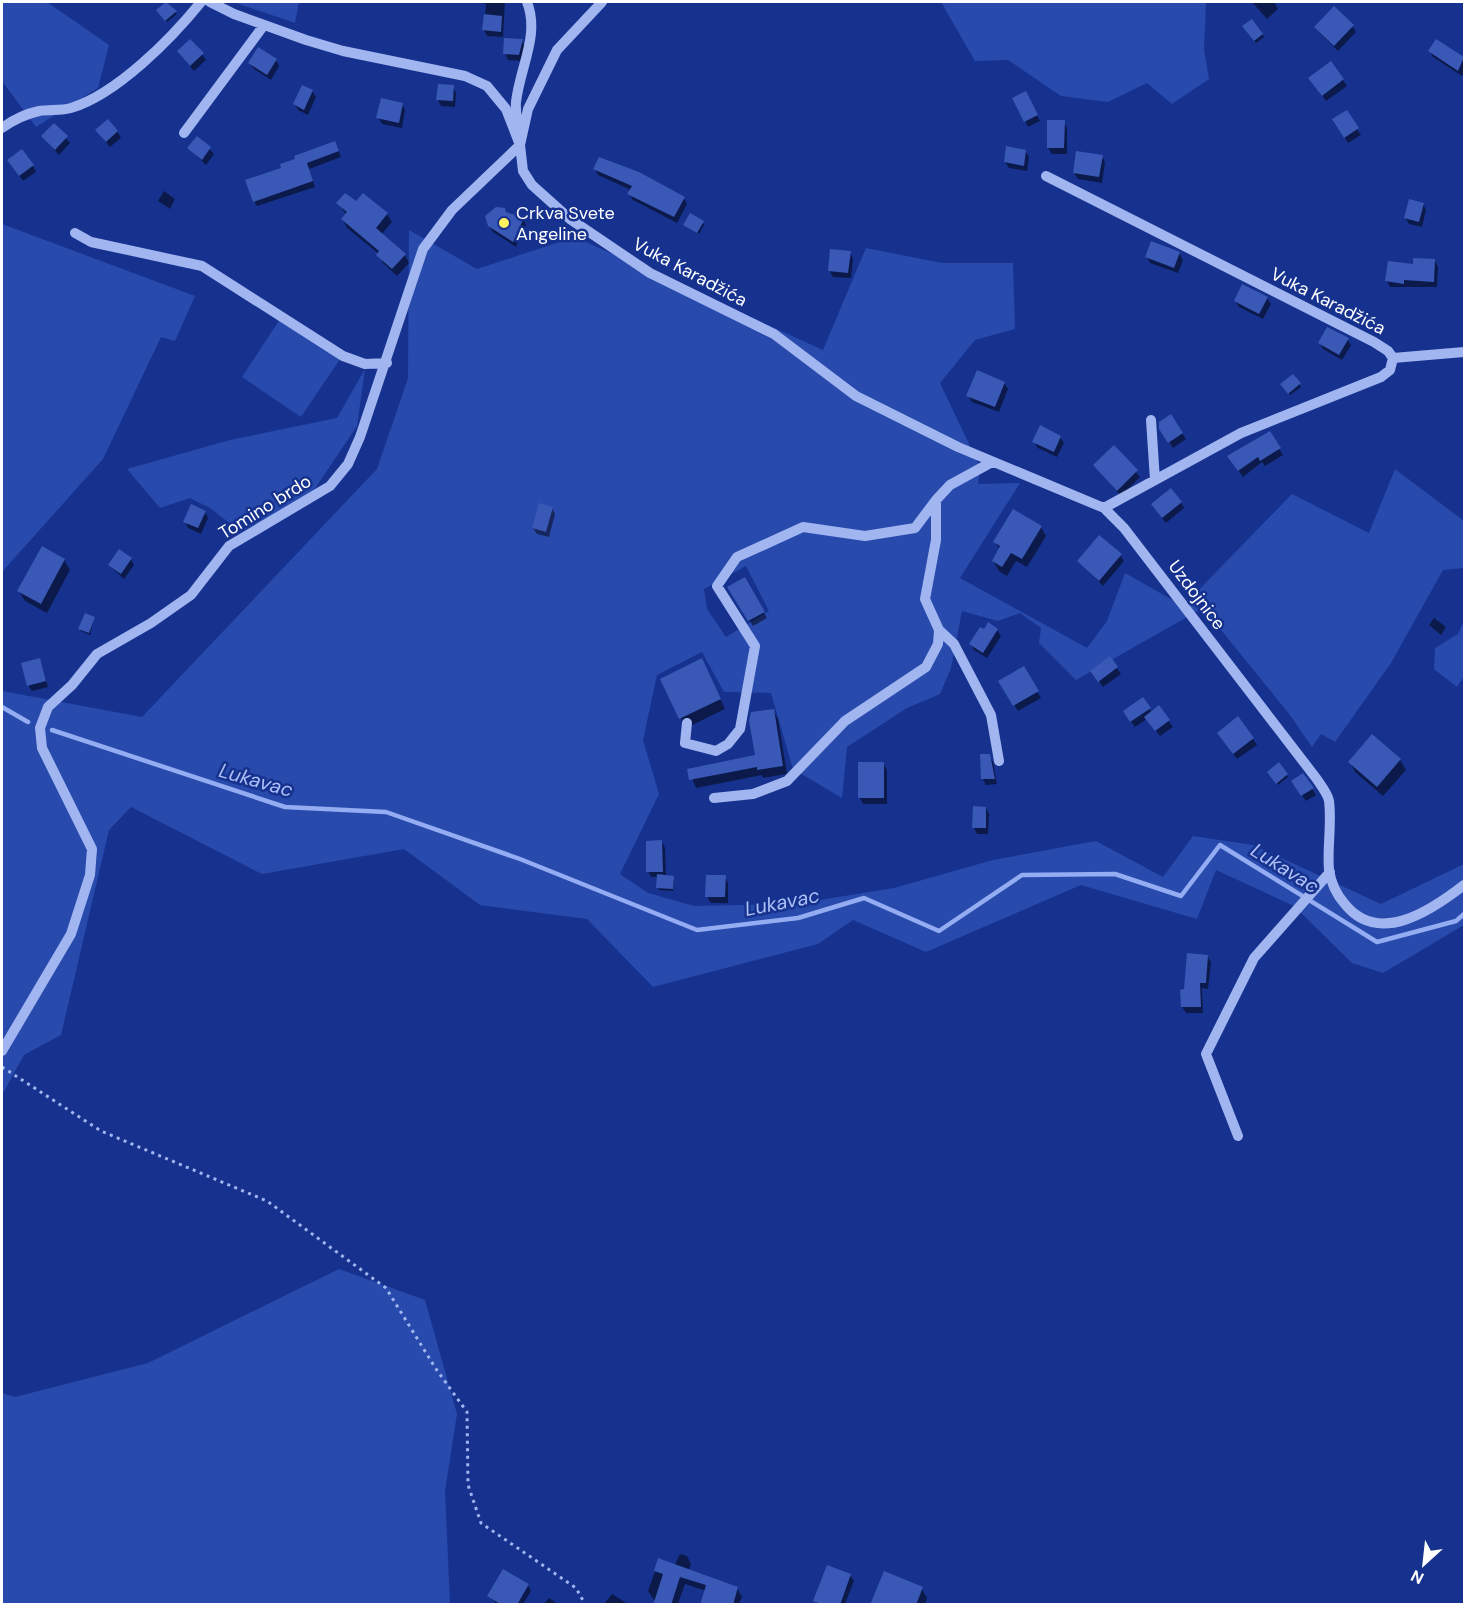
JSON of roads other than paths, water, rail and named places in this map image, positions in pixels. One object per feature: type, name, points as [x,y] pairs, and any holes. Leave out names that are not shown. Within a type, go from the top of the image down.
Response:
[{"type":"street","points":[[2,128],[23,116],[39,111],[69,109],[95,98],[152,55],[201,2]]},
{"type":"street","points":[[210,2],[234,14],[343,51],[465,76],[487,86],[506,109],[520,145]]},
{"type":"street","points":[[520,145],[516,103],[533,32],[533,18],[527,2]]},
{"type":"street","name":"Vuka Karadžića","points":[[602,2],[558,50],[528,109],[520,145],[523,171],[532,185],[570,219],[641,267],[774,334],[856,396],[992,462]]},
{"type":"street","points":[[184,133],[264,25]]},
{"type":"street","name":"Tomino brdo","points":[[2,1051],[71,934],[90,875],[92,849],[42,748],[40,728],[48,707],[72,685],[97,654],[151,623],[191,595],[229,546],[330,486],[348,464],[356,446],[387,363],[423,249],[452,210],[520,145]]},
{"type":"street","name":"Vuka Karadžića","points":[[1046,176],[1374,342],[1393,358],[1390,370],[1381,377],[1241,433],[1104,508]]},
{"type":"street","points":[[75,233],[91,242],[202,266],[343,356],[365,364],[387,363]]},
{"type":"street","points":[[1393,358],[1464,352]]},
{"type":"street","points":[[1151,420],[1155,480]]},
{"type":"street","points":[[687,723],[685,743],[717,751],[728,744],[740,729],[755,646],[717,586],[737,557],[803,527],[865,536],[915,528],[950,485],[992,462]]},
{"type":"street","name":"Uzdojnice","points":[[992,462],[1104,508],[1124,528],[1316,778],[1329,800],[1329,872]]},
{"type":"street","points":[[936,500],[936,540],[925,599],[939,630],[954,644],[992,715],[999,760]]},
{"type":"street","points":[[714,798],[753,794],[787,781],[845,720],[926,667],[938,644],[939,630]]},
{"type":"street","points":[[1238,1136],[1206,1054],[1254,958],[1329,872],[1338,896],[1351,912],[1365,921],[1386,924],[1406,921],[1442,902],[1464,885]]},
{"type":"waterway","name":"Lukavac","points":[[2,707],[28,722]]},
{"type":"waterway","name":"Lukavac","points":[[52,730],[285,807],[386,812],[520,859],[697,930],[798,918],[864,898],[939,931],[1022,875],[1115,874],[1181,896],[1220,845],[1377,942],[1456,921],[1464,914]]},
{"type":"place","name":"Crkva Svete Angeline","points":[[504,223]]}]
